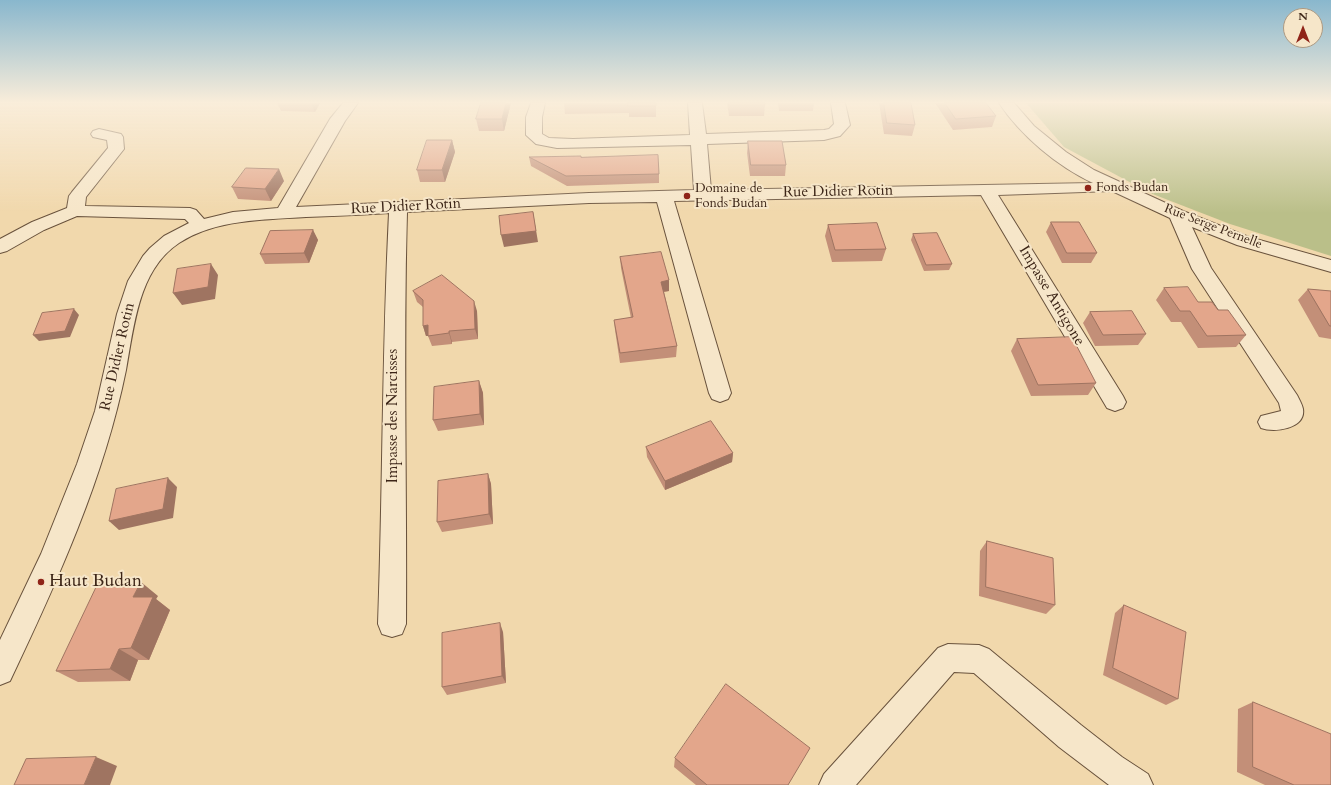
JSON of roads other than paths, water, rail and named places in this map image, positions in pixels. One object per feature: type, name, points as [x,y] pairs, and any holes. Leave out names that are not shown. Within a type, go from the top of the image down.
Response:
[{"type":"street","points":[[75,211],[78,196],[116,149],[115,140]]},
{"type":"street","points":[[284,213],[326,140]]},
{"type":"street","points":[[537,140],[550,143],[573,144],[681,140]]},
{"type":"street","points":[[697,140],[702,196]]},
{"type":"street","name":"Rue Serge Pernelle","points":[[1041,140],[1060,155],[1088,174],[1177,215],[1243,241],[1331,266]]},
{"type":"street","name":"Rue Didier Rotin","points":[[0,671],[79,494],[100,432],[127,313],[134,291],[148,262],[157,252],[181,233],[200,225],[236,218],[284,213],[589,198],[1088,188],[1115,186]]},
{"type":"street","name":"Impasse Antigone","points":[[987,190],[1115,402]]},
{"type":"street","points":[[664,197],[720,393]]},
{"type":"street","name":"Impasse des Narcisses","points":[[392,624],[394,518],[394,313],[398,208]]},
{"type":"street","points":[[0,247],[38,226],[75,211],[122,211],[190,214],[200,225]]},
{"type":"street","points":[[1177,215],[1202,269],[1290,401],[1292,410],[1291,416],[1283,420],[1270,422]]},
{"type":"street","points":[[835,785],[948,658],[979,659],[1070,736],[1137,785]]},
{"type":"place","name":"Fonds Budan","points":[[1088,188]]},
{"type":"place","name":"Domaine de Fonds Budan","points":[[687,196]]},
{"type":"place","name":"Haut Budan","points":[[41,582]]}]
